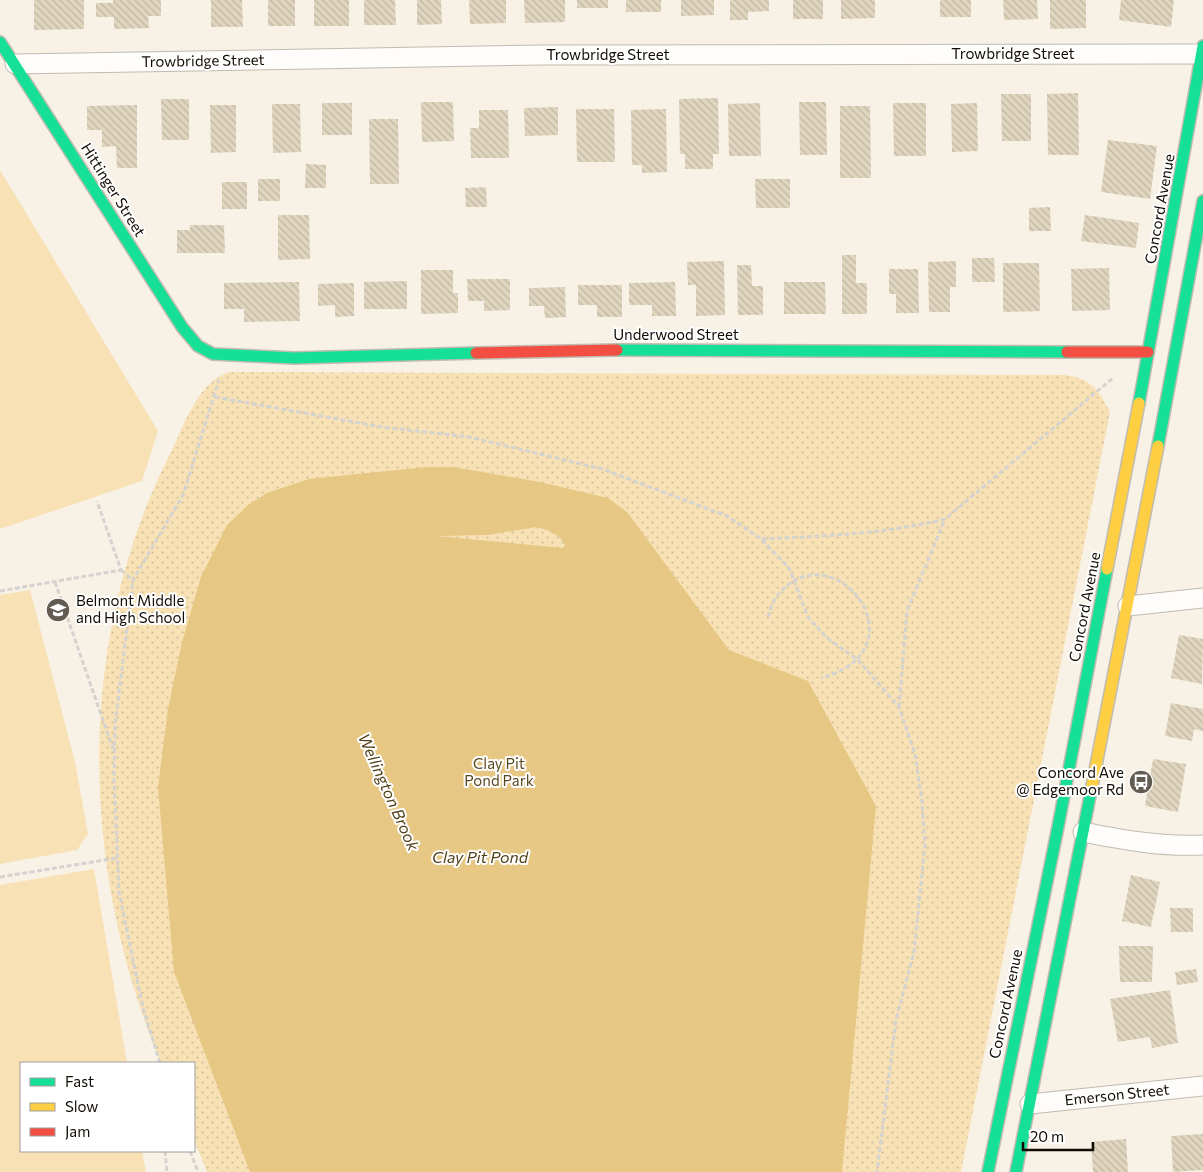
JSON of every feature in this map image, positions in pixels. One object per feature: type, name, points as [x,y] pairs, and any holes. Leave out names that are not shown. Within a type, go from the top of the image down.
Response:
[{"type":"main road","name":"Hittinger Street","points":[[0,42],[182,327],[192,341],[204,351]]},
{"type":"main road","name":"Concord Avenue","points":[[988,1172],[1015,1106],[1114,607],[1161,354],[1202,51]]},
{"type":"main road","name":"Concord Avenue","points":[[1016,1172],[1015,1106],[1071,829],[1161,354],[1203,202]]},
{"type":"main road","name":"Underwood Street","points":[[204,351],[223,356],[294,358],[596,350],[1161,354]]},
{"type":"street","name":"Trowbridge Street","points":[[15,64],[542,55],[1202,51]]},
{"type":"street","points":[[1114,607],[1203,598]]},
{"type":"street","points":[[1071,829],[1144,843],[1203,845]]},
{"type":"street","name":"Emerson Street","points":[[1015,1106],[1203,1086]]},
{"type":"path","points":[[159,1062],[133,966],[119,892],[114,751],[115,725],[132,580],[183,495],[215,397],[220,373]]},
{"type":"path","points":[[761,539],[864,534],[911,527],[945,518],[1114,377]]},
{"type":"path","points":[[215,397],[382,427],[469,437],[602,469],[727,516],[761,539],[789,568],[808,617],[827,638],[858,660],[898,707],[915,754],[922,801],[925,846],[914,952],[896,1020],[877,1172]]},
{"type":"path","points":[[97,501],[121,570],[132,580]]},
{"type":"path","points":[[898,707],[907,611],[945,518]]},
{"type":"path","points":[[0,591],[121,570]]},
{"type":"path","points":[[768,617],[776,596],[794,581],[813,575],[833,577],[851,587],[863,602],[869,622],[867,642],[858,660],[841,673],[821,678]]},
{"type":"path","points":[[56,582],[114,751]]},
{"type":"path","points":[[0,877],[117,858]]},
{"type":"path","points":[[165,1152],[167,1172]]},
{"type":"path","points":[[190,1152],[198,1172]]},
{"type":"green space","points":[[0,170],[158,431],[142,481],[0,529]]},
{"type":"green space","name":"Clay Pit Pond Park","points":[[229,372],[1065,375],[1082,379],[1098,391],[1110,412],[961,1172],[207,1172],[195,1142],[195,1062],[161,1062],[134,989],[115,912],[103,835],[99,756],[104,678],[117,600],[139,525],[187,417],[200,395],[218,377]]},
{"type":"green space","points":[[30,590],[75,762],[88,834],[77,850],[0,864],[0,595]]},
{"type":"green space","points":[[94,869],[127,1062],[20,1062],[20,1152],[142,1152],[146,1172],[0,1172],[0,885]]},
{"type":"water","name":"Clay Pit Pond","points":[[426,467],[453,467],[540,482],[608,498],[627,512],[729,650],[808,681],[876,806],[842,1172],[250,1172],[174,972],[158,787],[168,709],[182,642],[201,577],[227,525],[248,505],[267,493],[309,479]],"holes":[[[536,527],[553,533],[560,538],[565,545],[563,548],[437,536],[488,535]]]},
{"type":"building","points":[[34,0],[84,0],[84,29],[34,30]]},
{"type":"building","points":[[113,0],[161,0],[161,16],[148,16],[149,28],[114,29],[114,17],[96,17],[96,3],[113,3]]},
{"type":"building","points":[[211,0],[242,0],[243,27],[211,27]]},
{"type":"building","points":[[268,0],[295,0],[295,26],[268,26]]},
{"type":"building","points":[[314,0],[349,0],[349,26],[314,26]]},
{"type":"building","points":[[364,0],[395,0],[396,25],[364,25]]},
{"type":"building","points":[[417,0],[441,0],[442,24],[417,25]]},
{"type":"building","points":[[469,0],[506,0],[506,23],[470,24]]},
{"type":"building","points":[[524,0],[565,0],[565,22],[525,23]]},
{"type":"building","points":[[577,0],[608,0],[608,8],[577,8]]},
{"type":"building","points":[[626,0],[661,0],[661,12],[626,12]]},
{"type":"building","points":[[681,0],[714,0],[714,15],[681,16]]},
{"type":"building","points":[[730,0],[769,0],[769,11],[748,12],[748,20],[730,20]]},
{"type":"building","points":[[793,0],[823,0],[823,19],[793,19]]},
{"type":"building","points":[[841,0],[875,0],[875,18],[841,19]]},
{"type":"building","points":[[940,0],[971,0],[971,17],[940,17]]},
{"type":"building","points":[[1003,0],[1037,0],[1038,19],[1004,20]]},
{"type":"building","points":[[1050,0],[1086,0],[1086,28],[1050,29]]},
{"type":"building","points":[[1121,0],[1174,0],[1171,27],[1119,20]]},
{"type":"building","points":[[1078,93],[1079,155],[1048,155],[1047,94]]},
{"type":"building","points":[[1001,94],[1031,94],[1031,141],[1002,141]]},
{"type":"building","points":[[718,98],[719,154],[713,154],[713,169],[685,169],[685,154],[680,154],[679,99]]},
{"type":"building","points":[[161,99],[189,99],[189,140],[162,140]]},
{"type":"building","points":[[421,102],[453,102],[454,141],[422,142]]},
{"type":"building","points":[[799,102],[826,102],[827,155],[800,155]]},
{"type":"building","points":[[322,103],[352,103],[352,135],[322,135]]},
{"type":"building","points":[[760,103],[761,156],[729,156],[728,104]]},
{"type":"building","points":[[893,103],[926,103],[926,156],[894,156]]},
{"type":"building","points":[[977,103],[978,151],[952,152],[951,104]]},
{"type":"building","points":[[272,104],[300,104],[301,152],[273,153]]},
{"type":"building","points":[[137,105],[137,168],[117,168],[116,146],[102,147],[102,130],[87,130],[87,106]]},
{"type":"building","points":[[210,105],[236,105],[236,152],[211,153]]},
{"type":"building","points":[[840,106],[870,106],[871,178],[840,178]]},
{"type":"building","points":[[558,107],[558,135],[525,136],[524,108]]},
{"type":"building","points":[[576,109],[614,109],[615,162],[577,162]]},
{"type":"building","points":[[666,109],[667,172],[642,173],[642,165],[632,165],[631,110]]},
{"type":"building","points":[[479,110],[508,110],[509,158],[471,158],[470,128],[479,128]]},
{"type":"building","points":[[369,119],[398,119],[399,184],[370,184]]},
{"type":"building","points":[[1108,140],[1157,146],[1150,199],[1101,192]]},
{"type":"building","points":[[306,164],[326,165],[326,188],[305,188]]},
{"type":"building","points":[[258,179],[280,179],[280,201],[258,201]]},
{"type":"building","points":[[755,179],[790,179],[790,208],[756,208]]},
{"type":"building","points":[[222,182],[247,182],[247,209],[222,209]]},
{"type":"building","points":[[486,187],[487,207],[466,207],[465,188]]},
{"type":"building","points":[[1050,207],[1051,231],[1029,231],[1029,208]]},
{"type":"building","points":[[278,215],[309,215],[310,259],[278,260]]},
{"type":"building","points":[[1085,215],[1139,223],[1136,248],[1081,241]]},
{"type":"building","points":[[190,225],[224,225],[225,253],[177,253],[177,230],[190,230]]},
{"type":"building","points":[[842,255],[856,255],[856,283],[867,283],[867,314],[842,314]]},
{"type":"building","points":[[972,258],[994,258],[995,282],[972,282]]},
{"type":"building","points":[[724,261],[725,315],[696,316],[696,285],[688,285],[687,262]]},
{"type":"building","points":[[956,261],[956,287],[950,287],[950,312],[929,312],[928,262]]},
{"type":"building","points":[[1003,263],[1039,263],[1040,311],[1003,312]]},
{"type":"building","points":[[737,265],[751,265],[752,286],[763,286],[763,315],[738,315]]},
{"type":"building","points":[[1109,268],[1110,310],[1072,311],[1071,269]]},
{"type":"building","points":[[889,269],[918,269],[919,313],[896,313],[896,294],[889,294]]},
{"type":"building","points":[[421,270],[453,270],[453,293],[458,293],[458,313],[421,314]]},
{"type":"building","points":[[467,279],[510,279],[510,310],[484,311],[484,301],[468,301]]},
{"type":"building","points":[[407,281],[407,309],[364,309],[364,282]]},
{"type":"building","points":[[299,282],[300,321],[244,322],[244,309],[224,309],[224,283]]},
{"type":"building","points":[[675,282],[676,316],[652,316],[652,305],[629,305],[629,283]]},
{"type":"building","points":[[784,282],[825,282],[826,314],[784,314]]},
{"type":"building","points":[[354,283],[354,316],[335,317],[335,305],[318,306],[318,284]]},
{"type":"building","points":[[578,285],[622,285],[622,317],[597,317],[597,305],[578,305]]},
{"type":"building","points":[[565,287],[566,317],[545,318],[544,306],[529,306],[529,288]]},
{"type":"building","points":[[1179,635],[1203,639],[1202,684],[1171,678]]},
{"type":"building","points":[[1171,703],[1203,709],[1203,731],[1194,729],[1192,741],[1165,736]]},
{"type":"building","points":[[1153,759],[1186,764],[1178,812],[1145,806]]},
{"type":"building","points":[[1131,875],[1160,882],[1151,927],[1122,921]]},
{"type":"building","points":[[1170,908],[1193,908],[1193,932],[1171,932]]},
{"type":"building","points":[[1119,946],[1153,946],[1152,982],[1120,982]]},
{"type":"building","points":[[1196,969],[1198,982],[1177,985],[1175,972]]},
{"type":"building","points":[[1170,990],[1178,1043],[1152,1048],[1150,1037],[1118,1042],[1110,999]]},
{"type":"building","points":[[1203,1134],[1203,1170],[1173,1172],[1171,1136]]},
{"type":"building","points":[[1126,1139],[1128,1172],[1093,1172],[1091,1142]]},
{"type":"traffic: fast","points":[[0,42],[182,327],[198,346],[213,354],[294,358],[476,353]]},
{"type":"traffic: fast","points":[[1139,403],[1203,46]]},
{"type":"traffic: fast","points":[[1158,446],[1203,201]]},
{"type":"traffic: fast","points":[[617,350],[1067,352]]},
{"type":"traffic: fast","points":[[988,1172],[1058,827],[1107,569]]},
{"type":"traffic: fast","points":[[1016,1172],[1092,786]]},
{"type":"traffic: slow","points":[[1107,569],[1139,403]]},
{"type":"traffic: slow","points":[[1092,786],[1158,446]]},
{"type":"traffic: jam","points":[[476,353],[617,350]]},
{"type":"traffic: jam","points":[[1067,352],[1148,352]]},
{"type":"place","name":"Belmont Middle and High School","points":[[58,610]]},
{"type":"place","name":"Concord Ave @ Edgemoor Rd","points":[[1141,782]]},
{"type":"water label","name":"Wellington Brook","points":[[389,792]]}]
